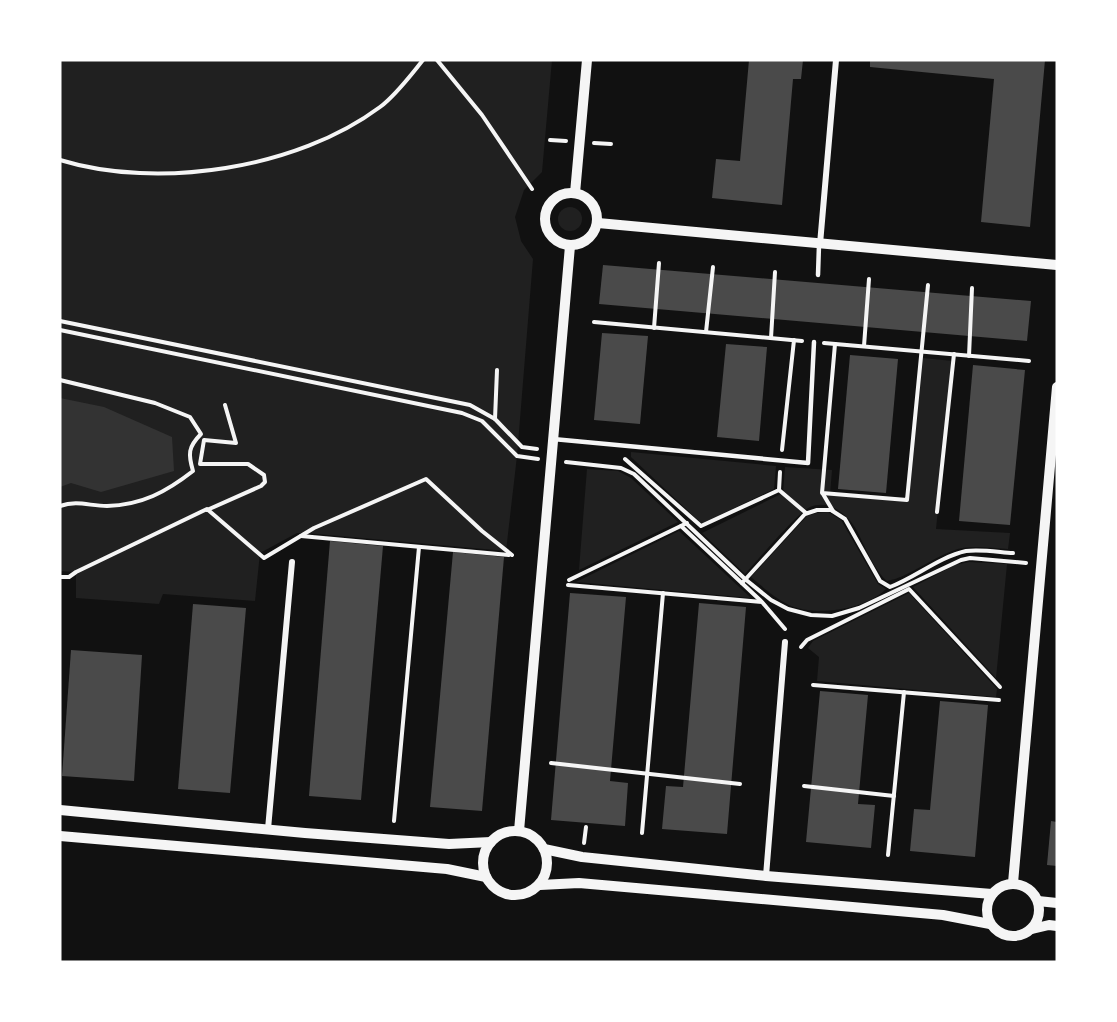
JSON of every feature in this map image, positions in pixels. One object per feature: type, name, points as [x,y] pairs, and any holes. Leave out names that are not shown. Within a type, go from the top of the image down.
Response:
[{"type":"street","points":[[575,193],[587,60]]},
{"type":"street","points":[[820,244],[836,60]]},
{"type":"street","points":[[575,193],[585,196],[593,203],[598,223],[593,235],[583,243],[570,246],[557,242],[547,231],[545,217],[549,204],[561,195],[575,193]]},
{"type":"street","points":[[598,223],[1057,265]]},
{"type":"street","points":[[519,831],[570,246]]},
{"type":"street","points":[[1013,883],[1057,387]]},
{"type":"street","points":[[268,829],[292,561]]},
{"type":"street","points":[[766,876],[785,642]]},
{"type":"street","points":[[60,810],[449,844],[491,842]]},
{"type":"street","points":[[519,831],[538,840],[548,861],[546,874],[540,885],[526,894],[511,896],[496,890],[486,877],[483,865],[484,852],[491,842],[504,833],[519,831]]},
{"type":"street","points":[[60,836],[447,870],[486,877]]},
{"type":"street","points":[[544,849],[582,857],[766,876],[992,894]]},
{"type":"street","points":[[540,885],[579,883],[943,915],[990,924],[1002,934],[1010,936],[1025,934],[1032,929],[1049,925],[1057,926]]},
{"type":"street","points":[[990,924],[987,909],[992,894],[1005,885],[1013,883],[1028,888],[1038,901],[1039,916],[1032,929]]},
{"type":"street","points":[[1038,901],[1057,903]]},
{"type":"lane","points":[[818,275],[820,244]]},
{"type":"lane","points":[[553,439],[808,463],[814,342]]},
{"type":"path","points":[[60,160],[131,173],[191,173],[236,167],[291,151],[338,133],[381,106],[423,60]]},
{"type":"path","points":[[436,60],[482,115],[532,189]]},
{"type":"path","points":[[654,328],[659,263]]},
{"type":"path","points":[[706,332],[713,267]]},
{"type":"path","points":[[771,338],[775,272]]},
{"type":"path","points":[[864,346],[869,279]]},
{"type":"path","points":[[823,493],[907,500],[928,285]]},
{"type":"path","points":[[969,356],[972,288]]},
{"type":"path","points":[[60,321],[470,405],[495,419],[522,447]]},
{"type":"path","points":[[833,512],[823,493],[835,344]]},
{"type":"path","points":[[937,512],[954,354]]},
{"type":"path","points":[[495,419],[498,370]]},
{"type":"path","points":[[60,380],[154,403],[190,417],[201,434],[191,443],[188,453],[193,471],[170,489],[135,504],[105,506],[72,502],[60,506]]},
{"type":"path","points":[[60,577],[69,577],[261,486],[265,482],[264,475],[248,464],[200,464],[204,440],[236,443],[225,405]]},
{"type":"path","points":[[207,510],[264,558],[301,536],[337,517],[358,511],[426,479],[482,531],[512,555],[301,536]]},
{"type":"path","points":[[779,490],[806,513]]},
{"type":"path","points":[[742,583],[806,513],[817,510],[833,512],[845,519],[880,581],[890,587],[906,581],[952,555],[968,551],[1013,553]]},
{"type":"path","points":[[693,520],[569,583],[762,602]]},
{"type":"path","points":[[681,526],[762,602],[790,635]]},
{"type":"path","points":[[394,821],[419,547]]},
{"type":"path","points":[[906,581],[909,589],[1000,687]]},
{"type":"path","points":[[801,647],[807,640],[909,589]]},
{"type":"path","points":[[642,833],[663,593]]},
{"type":"path","points":[[813,685],[999,700]]},
{"type":"path","points":[[888,855],[904,692]]},
{"type":"path","points":[[551,763],[740,784]]},
{"type":"path","points":[[804,786],[894,796]]},
{"type":"shaded area","points":[[60,60],[552,60],[542,172],[524,190],[515,217],[521,241],[533,259],[517,456],[506,551],[297,533],[260,553],[255,601],[163,594],[159,604],[76,598],[76,572],[60,571]]},
{"type":"shaded area","points":[[570,207],[579,210],[582,219],[579,228],[570,231],[561,228],[558,219],[561,210]]},
{"type":"shaded area","points":[[923,358],[953,361],[936,529],[1010,533],[1008,549],[980,547],[959,549],[944,554],[903,576],[887,581],[874,564],[848,518],[831,506],[817,505],[810,507],[796,518],[745,574],[702,533],[783,493],[785,467],[832,470],[830,495],[909,500]]},
{"type":"shaded area","points":[[60,398],[104,407],[172,437],[174,471],[101,492],[71,483],[60,487]]},
{"type":"shaded area","points":[[631,452],[776,466],[774,489],[703,523],[631,457]]},
{"type":"shaded area","points":[[587,469],[618,471],[631,478],[678,522],[579,570]]},
{"type":"shaded area","points":[[828,512],[841,520],[878,584],[886,589],[866,602],[853,606],[826,611],[800,609],[774,596],[751,577],[807,516]]},
{"type":"shaded area","points":[[679,531],[751,598],[576,582]]},
{"type":"shaded area","points":[[969,562],[1007,564],[996,678],[913,587],[955,565]]},
{"type":"shaded area","points":[[909,593],[997,689],[996,697],[817,681],[819,657],[808,648],[813,641]]},
{"type":"building","points":[[749,60],[803,60],[801,79],[793,79],[782,205],[712,198],[716,159],[740,161]]},
{"type":"building","points":[[870,60],[1045,60],[1030,227],[981,222],[994,79],[870,67]]},
{"type":"building","points":[[603,265],[1031,301],[1027,341],[599,304]]},
{"type":"building","points":[[602,333],[648,336],[640,424],[594,420]]},
{"type":"building","points":[[726,344],[767,347],[759,441],[717,437]]},
{"type":"building","points":[[850,355],[898,359],[886,493],[838,489]]},
{"type":"building","points":[[973,365],[1025,370],[1010,525],[959,521]]},
{"type":"building","points":[[330,541],[383,546],[361,800],[309,796]]},
{"type":"building","points":[[453,552],[504,557],[482,811],[430,807]]},
{"type":"building","points":[[570,593],[626,597],[610,781],[628,783],[625,826],[551,820]]},
{"type":"building","points":[[699,603],[746,607],[727,834],[662,829],[666,786],[683,787]]},
{"type":"building","points":[[193,604],[246,608],[230,793],[178,789]]},
{"type":"building","points":[[71,650],[142,655],[134,781],[62,776]]},
{"type":"building","points":[[820,691],[868,695],[858,804],[875,805],[871,848],[806,842]]},
{"type":"building","points":[[940,701],[988,705],[975,857],[910,851],[914,809],[930,810]]},
{"type":"building","points":[[1051,821],[1057,822],[1057,866],[1047,865]]}]
